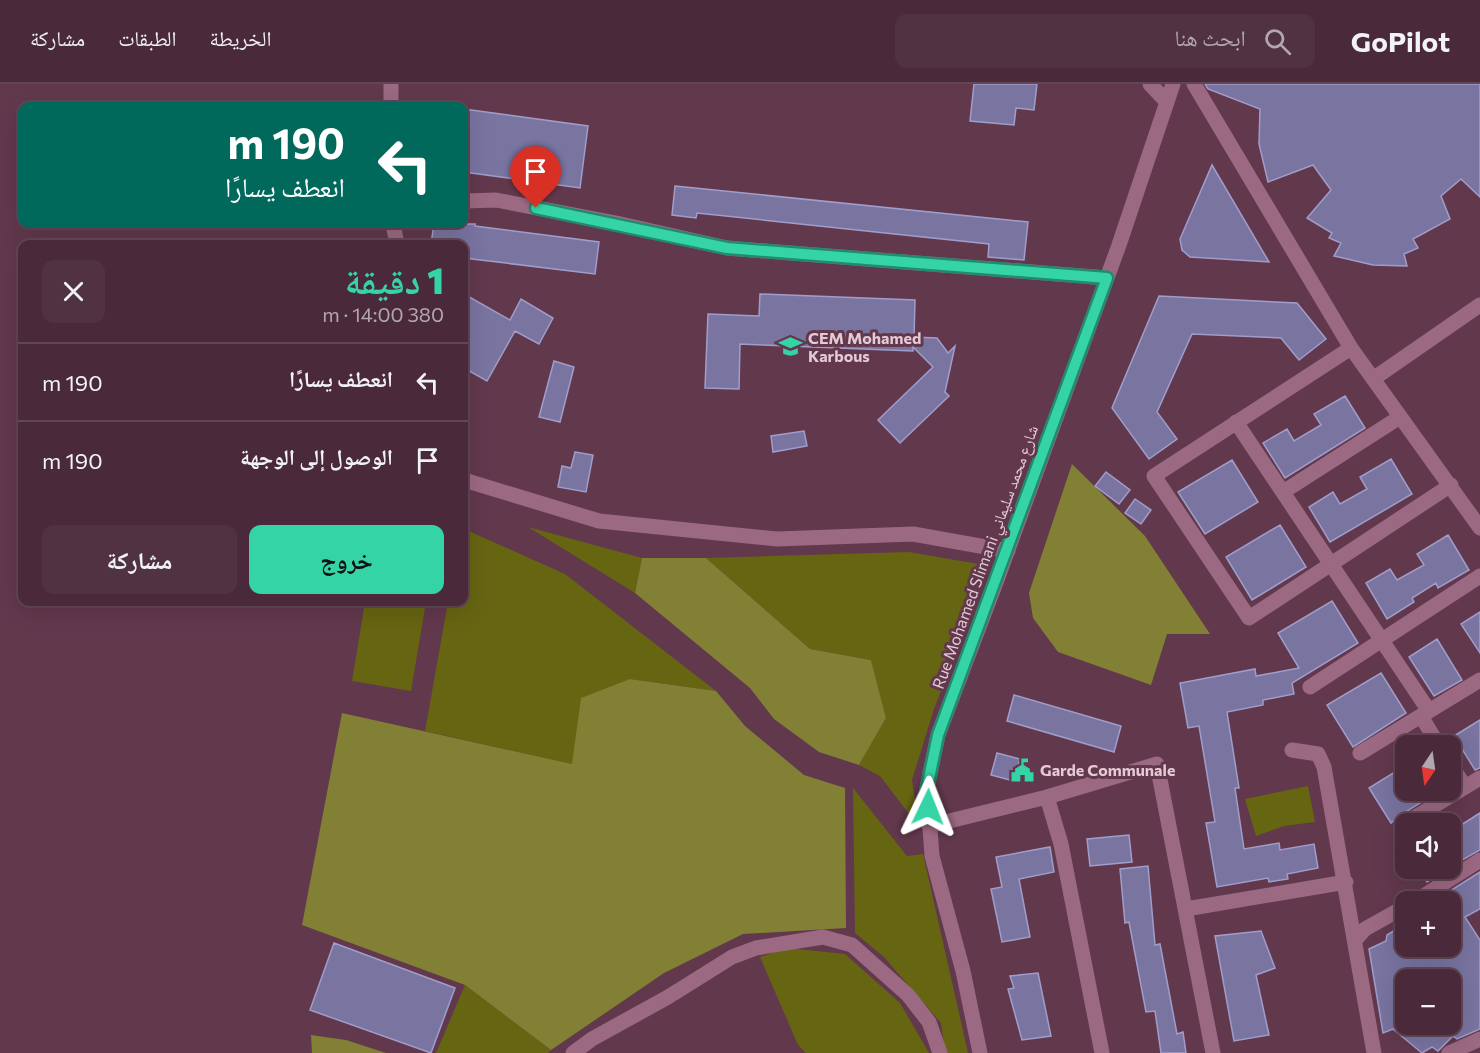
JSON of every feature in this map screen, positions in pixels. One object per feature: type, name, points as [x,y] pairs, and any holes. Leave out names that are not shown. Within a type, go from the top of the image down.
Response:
[{"type":"street","points":[[391,84],[391,102]]},
{"type":"street","points":[[1150,84],[1166,101]]},
{"type":"street","name":"Rue Mohamed Slimani شارع محمد سليماني","points":[[980,1053],[963,971],[932,856],[927,788],[938,735],[1107,278],[1173,84]]},
{"type":"street","points":[[1194,84],[1351,348],[1480,528]]},
{"type":"street","points":[[468,201],[496,200],[616,223],[727,248],[1107,278]]},
{"type":"street","points":[[1373,379],[1480,305]]},
{"type":"street","points":[[1351,348],[1155,476],[1249,618],[1450,485]]},
{"type":"street","points":[[1283,492],[1400,417]]},
{"type":"street","points":[[1236,422],[1382,639],[1425,713],[1435,735]]},
{"type":"street","points":[[468,481],[599,521],[777,539],[913,534],[1008,550]]},
{"type":"street","points":[[1310,687],[1480,576]]},
{"type":"street","points":[[1360,753],[1480,680]]},
{"type":"street","points":[[1292,750],[1318,754],[1324,767],[1356,939],[1374,1053]]},
{"type":"street","points":[[929,826],[1047,797],[1157,764],[1213,1053]]},
{"type":"street","points":[[1422,813],[1480,778]]},
{"type":"street","points":[[1461,781],[1465,787]]},
{"type":"street","points":[[1047,797],[1061,844],[1102,1053]]},
{"type":"street","points":[[1431,891],[1480,860]]},
{"type":"street","points":[[1186,909],[1346,882]]},
{"type":"street","points":[[1356,939],[1365,929],[1395,912]]},
{"type":"street","points":[[573,1053],[592,1039],[668,997],[732,957],[756,948],[823,938],[852,945],[908,995],[929,1022],[940,1053]]},
{"type":"street","points":[[1449,1053],[1480,1039]]},
{"type":"shaded area","points":[[1072,464],[1145,536],[1210,634],[1167,634],[1151,685],[1058,652],[1033,618],[1029,593]]},
{"type":"shaded area","points":[[528,527],[642,558],[635,593]]},
{"type":"shaded area","points":[[468,531],[565,574],[716,691],[630,679],[572,764],[425,731],[447,606],[468,606]]},
{"type":"shaded area","points":[[909,552],[990,566],[934,709],[912,780],[919,827],[880,776],[859,765],[886,718],[871,660],[810,649],[706,558]]},
{"type":"shaded area","points":[[642,558],[706,558],[810,649],[871,660],[886,718],[859,765],[819,752],[774,719],[750,688],[635,593]]},
{"type":"shaded area","points":[[364,606],[425,606],[411,691],[352,681]]},
{"type":"shaded area","points":[[630,679],[716,691],[745,726],[804,775],[845,788],[846,928],[743,934],[664,973],[551,1050],[465,985],[302,925],[342,713],[572,764],[581,698]]},
{"type":"shaded area","points":[[1308,786],[1315,822],[1284,826],[1256,836],[1245,799]]},
{"type":"shaded area","points":[[853,788],[907,856],[923,854],[968,1053],[945,1053],[941,1023],[884,957],[855,933]]},
{"type":"shaded area","points":[[788,948],[845,954],[900,1003],[929,1053],[806,1053],[798,1045],[760,957]]},
{"type":"shaded area","points":[[465,985],[551,1050],[548,1053],[436,1053]]},
{"type":"shaded area","points":[[311,1035],[346,1040],[386,1053],[312,1053]]},
{"type":"building","points":[[974,84],[1037,84],[1034,110],[1016,108],[1014,125],[970,121]]},
{"type":"building","points":[[1205,84],[1480,84],[1480,197],[1461,179],[1441,196],[1450,219],[1413,239],[1418,248],[1404,254],[1407,266],[1373,265],[1334,256],[1341,243],[1329,238],[1332,233],[1307,218],[1331,190],[1313,165],[1268,182],[1259,144],[1260,109],[1208,89]]},
{"type":"building","points":[[468,110],[588,126],[580,188],[468,173]]},
{"type":"building","points":[[1212,165],[1269,262],[1190,257],[1182,250],[1180,239]]},
{"type":"building","points":[[675,186],[1028,222],[1024,260],[988,257],[989,244],[697,213],[696,218],[672,215]]},
{"type":"building","points":[[468,224],[475,224],[475,226],[599,242],[595,274],[468,258],[468,240],[432,240],[433,228],[468,228]]},
{"type":"building","points":[[760,294],[915,300],[914,337],[937,338],[948,353],[955,346],[945,392],[949,396],[900,443],[878,420],[933,367],[913,347],[913,351],[740,344],[739,389],[705,388],[708,314],[759,316]]},
{"type":"building","points":[[468,296],[510,320],[521,299],[553,318],[539,344],[515,331],[487,381],[468,370]]},
{"type":"building","points":[[1159,296],[1297,303],[1326,339],[1299,360],[1281,338],[1192,334],[1157,412],[1177,439],[1149,459],[1112,408]]},
{"type":"building","points":[[554,361],[574,367],[560,422],[539,417]]},
{"type":"building","points":[[1345,396],[1365,428],[1285,478],[1263,443],[1287,429],[1294,441],[1321,425],[1314,414]]},
{"type":"building","points":[[804,431],[807,446],[773,452],[771,436]]},
{"type":"building","points":[[575,452],[593,455],[586,492],[558,487],[562,466],[571,468]]},
{"type":"building","points":[[1391,459],[1412,494],[1330,542],[1309,507],[1333,492],[1340,504],[1367,489],[1360,477]]},
{"type":"building","points":[[1232,460],[1258,502],[1205,534],[1178,492]]},
{"type":"building","points":[[1106,472],[1130,490],[1119,504],[1095,486]]},
{"type":"building","points":[[1135,499],[1151,510],[1141,524],[1125,513]]},
{"type":"building","points":[[1280,525],[1306,567],[1252,600],[1226,557]]},
{"type":"building","points":[[1448,535],[1469,570],[1438,588],[1436,583],[1412,598],[1414,602],[1387,619],[1366,583],[1390,569],[1397,580],[1424,565],[1417,554]]},
{"type":"building","points":[[1332,601],[1358,643],[1292,683],[1294,694],[1263,700],[1263,705],[1227,712],[1239,788],[1235,788],[1244,849],[1279,843],[1280,850],[1314,844],[1318,868],[1287,874],[1288,879],[1269,882],[1268,878],[1217,887],[1206,823],[1215,822],[1199,726],[1188,728],[1180,683],[1255,669],[1256,676],[1299,668],[1278,633]]},
{"type":"building","points":[[1480,612],[1480,653],[1461,624]]},
{"type":"building","points":[[1437,639],[1462,680],[1434,696],[1409,657]]},
{"type":"building","points":[[1381,673],[1406,713],[1353,747],[1327,705]]},
{"type":"building","points":[[1014,695],[1121,726],[1114,752],[1007,721]]},
{"type":"building","points":[[1480,720],[1480,768],[1475,770],[1461,747],[1461,735],[1456,735]]},
{"type":"building","points":[[997,753],[1020,759],[1014,781],[991,775]]},
{"type":"building","points":[[1395,772],[1395,801],[1423,801],[1404,813],[1395,813],[1395,820],[1391,823],[1369,788]]},
{"type":"building","points":[[1480,813],[1480,850],[1461,861],[1461,825]]},
{"type":"building","points":[[1129,835],[1132,862],[1090,866],[1087,839]]},
{"type":"building","points":[[1050,847],[1054,872],[1019,879],[1030,937],[1002,942],[991,889],[1002,887],[996,857]]},
{"type":"building","points":[[1148,866],[1155,945],[1160,944],[1177,1034],[1183,1032],[1186,1053],[1161,1053],[1155,1011],[1146,1012],[1129,922],[1125,923],[1120,869]]},
{"type":"building","points":[[1480,872],[1480,909],[1465,917],[1480,940],[1480,1029],[1457,1039],[1453,1036],[1438,1051],[1432,1047],[1422,1053],[1400,1035],[1461,1035],[1461,969],[1395,969],[1395,1031],[1393,1029],[1383,1033],[1369,949],[1386,941],[1387,935],[1395,930],[1395,957],[1461,957],[1461,891],[1450,891]]},
{"type":"building","points":[[1261,931],[1275,968],[1256,975],[1269,1035],[1234,1041],[1215,936]]},
{"type":"building","points":[[334,943],[455,988],[431,1053],[310,1010]]},
{"type":"building","points":[[1038,973],[1051,1036],[1022,1040],[1008,989],[1014,988],[1010,976]]},
{"type":"place","name":"CEM Mohamed Karbous","points":[[790,347]]},
{"type":"place","name":"Garde Communale","points":[[1022,770]]},
{"type":"route","points":[[536,208],[727,248],[1107,278],[938,735],[927,788],[928,807]]}]
